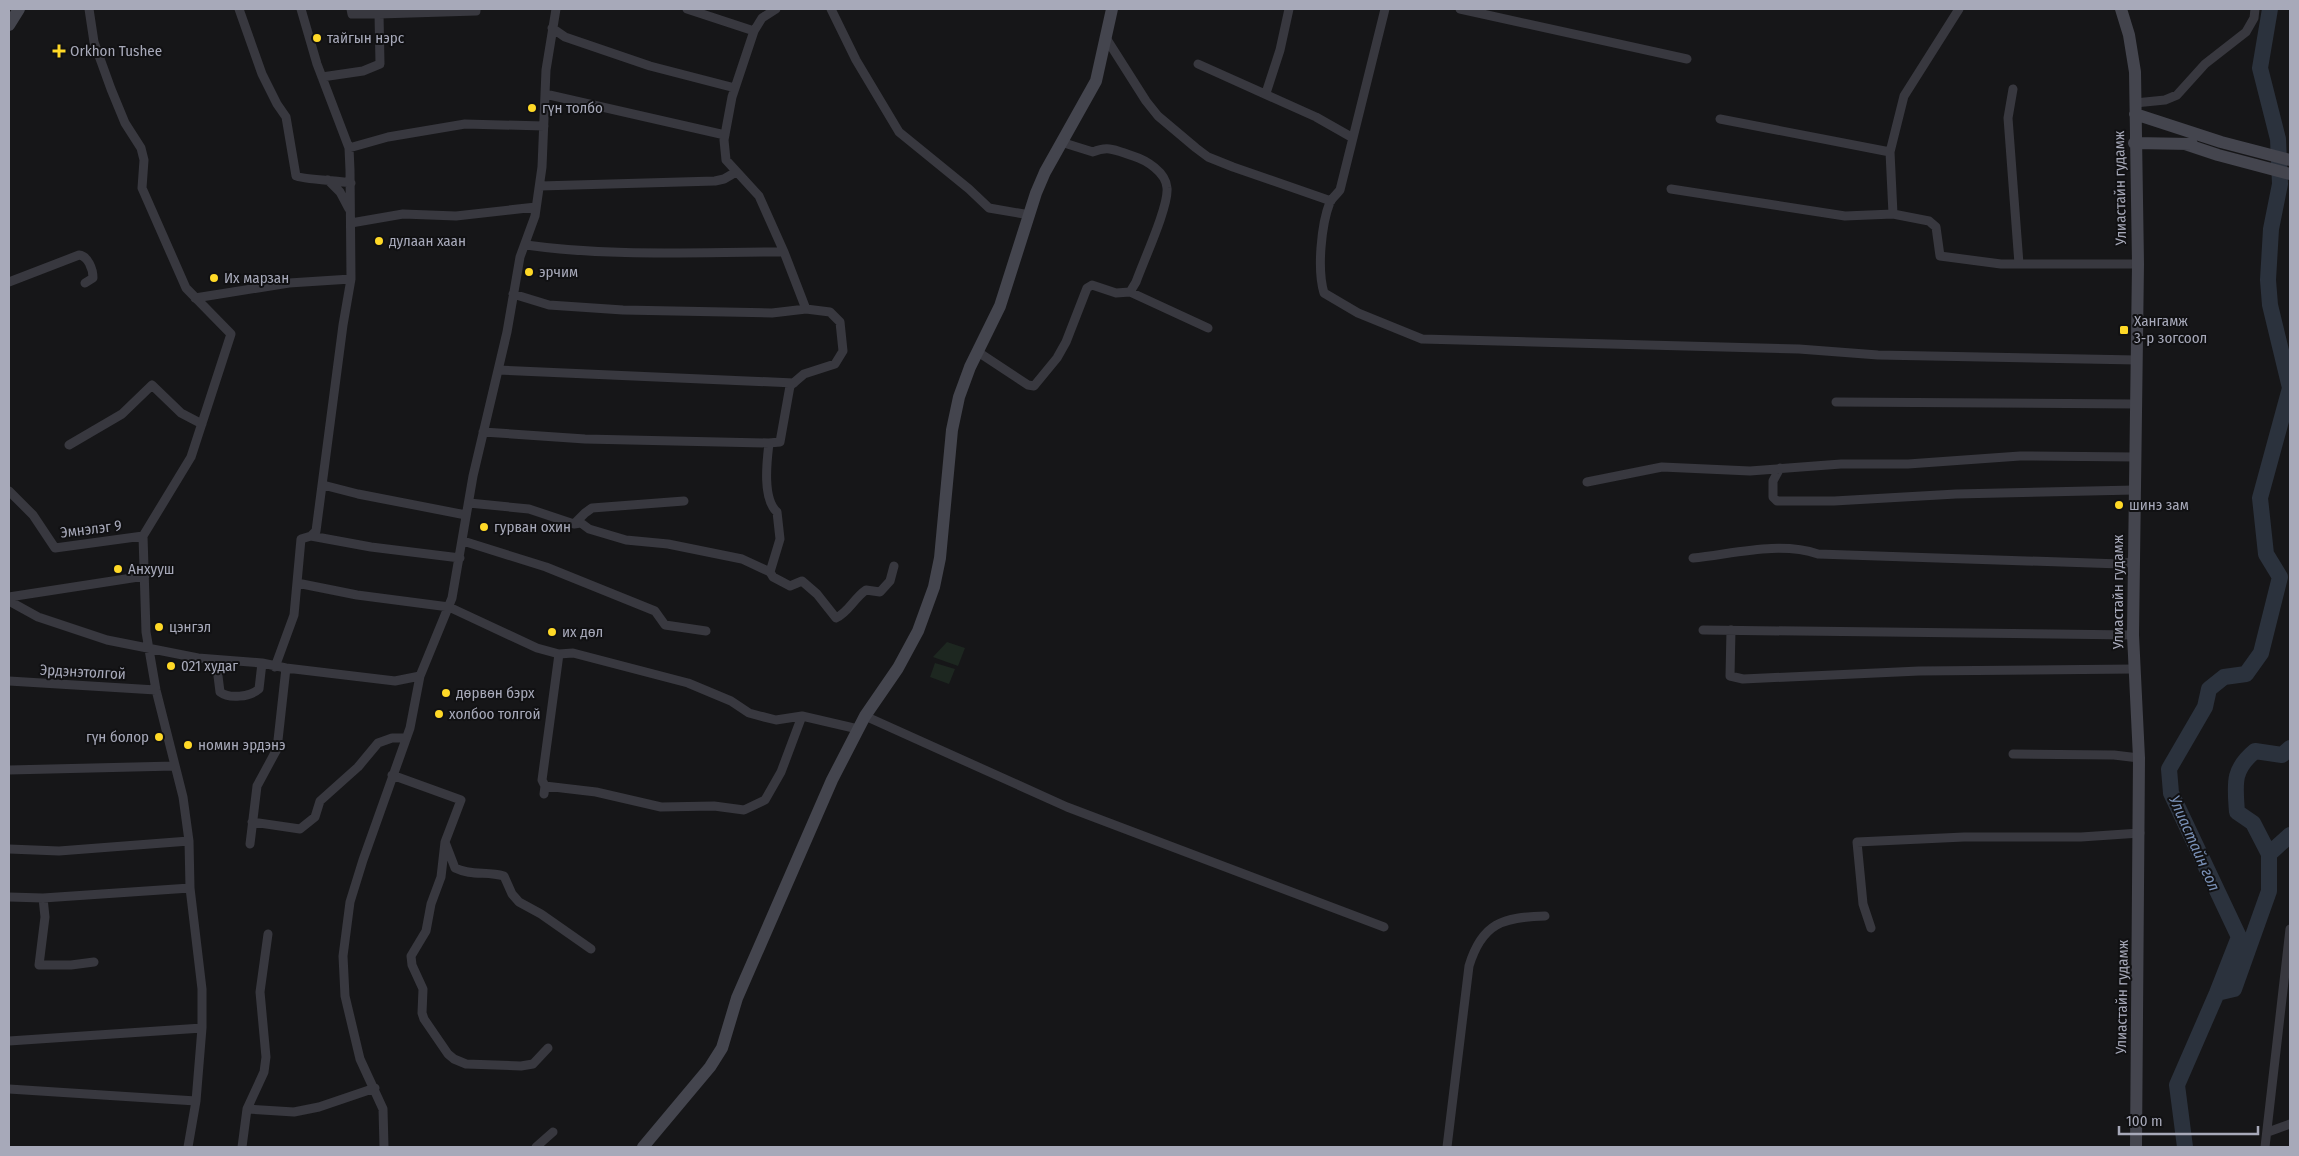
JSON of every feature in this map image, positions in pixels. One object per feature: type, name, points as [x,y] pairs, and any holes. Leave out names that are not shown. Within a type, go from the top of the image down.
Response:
[{"type":"street","points":[[89,9],[94,42],[114,98],[125,123],[141,148],[144,160],[142,188],[186,288],[231,334],[191,457],[143,536],[146,632],[156,690],[183,797],[189,841],[190,888],[202,989],[202,1028],[196,1101],[188,1147]]},
{"type":"street","points":[[239,9],[262,74],[277,104],[286,117],[296,176],[303,179],[351,182]]},
{"type":"street","points":[[300,9],[348,148],[351,182],[351,279],[343,325],[316,531],[311,536]]},
{"type":"street","points":[[351,9],[352,14],[476,9]]},
{"type":"street","points":[[384,1147],[383,1109],[375,1088],[360,1059],[347,1005],[344,956],[350,902],[392,775],[410,728],[420,676],[449,607],[460,558],[466,515],[514,294],[520,257],[526,245],[535,216],[540,186],[546,70],[556,9]]},
{"type":"street","points":[[687,9],[754,31]]},
{"type":"street","points":[[776,9],[762,18],[754,31],[736,88],[725,135],[726,160],[759,196],[784,252],[806,310]]},
{"type":"street","points":[[831,9],[852,53],[899,132],[969,189],[989,208],[1030,215]]},
{"type":"street","points":[[643,1147],[710,1067],[722,1048],[737,998],[832,780],[865,716],[909,650],[934,588],[940,558],[954,413],[963,382],[1000,306],[1045,172],[1091,91],[1112,9]]},
{"type":"street","points":[[1266,94],[1280,50],[1289,9]]},
{"type":"street","points":[[1385,9],[1340,190],[1330,200],[1322,231],[1321,275],[1324,293],[1358,313],[1422,340],[1799,349],[1878,355],[2137,360]]},
{"type":"street","points":[[1460,9],[1687,59]]},
{"type":"street","points":[[1893,214],[1890,152],[1904,96],[1959,9]]},
{"type":"street","name":"Улиастайн гудамж","points":[[2121,9],[2133,53],[2138,264],[2133,635],[2139,758],[2140,833],[2136,1147]]},
{"type":"street","points":[[2135,108],[2166,100],[2177,95],[2205,64],[2246,32],[2254,18],[2255,9]]},
{"type":"street","points":[[9,25],[15,12]]},
{"type":"street","points":[[322,77],[364,71],[378,66],[381,59],[379,14]]},
{"type":"street","points":[[552,28],[565,37],[650,66],[736,88]]},
{"type":"street","points":[[1106,38],[1146,101],[1158,116],[1196,148],[1208,156],[1233,167],[1330,200]]},
{"type":"street","points":[[1198,64],[1316,117],[1353,138]]},
{"type":"street","points":[[2013,89],[2008,118],[2019,264]]},
{"type":"street","points":[[545,94],[725,135]]},
{"type":"street","points":[[2135,108],[2221,142],[2290,160]]},
{"type":"street","points":[[1720,119],[1890,152]]},
{"type":"street","points":[[348,148],[388,137],[446,126],[492,123],[544,126]]},
{"type":"street","points":[[1061,142],[1093,152],[1104,147],[1146,160],[1159,173],[1167,186],[1166,201],[1136,282],[1130,292]]},
{"type":"street","points":[[2134,143],[2186,144],[2221,142]]},
{"type":"street","points":[[2186,144],[2218,156],[2290,174]]},
{"type":"street","points":[[540,186],[715,180],[724,179],[736,172]]},
{"type":"street","points":[[325,179],[340,192],[350,212]]},
{"type":"street","points":[[1671,189],[1845,216],[1893,214],[1930,221],[1936,227],[1940,256],[2001,264],[2138,264]]},
{"type":"street","points":[[351,223],[403,214],[456,216],[536,207]]},
{"type":"street","points":[[526,245],[596,252],[784,252]]},
{"type":"street","points":[[9,282],[83,255],[93,274],[93,278],[85,283]]},
{"type":"street","points":[[195,298],[289,283],[351,279]]},
{"type":"street","points":[[978,352],[1028,385],[1034,386],[1057,358],[1066,342],[1087,288],[1092,285],[1116,293],[1130,292],[1208,328]]},
{"type":"street","points":[[483,432],[585,439],[780,442],[790,386],[804,374],[835,364],[844,351],[840,322],[830,312],[806,310],[772,313],[623,310],[549,305],[514,294]]},
{"type":"street","points":[[498,370],[794,383]]},
{"type":"street","points":[[69,445],[122,414],[152,385],[181,413],[202,424]]},
{"type":"street","points":[[1836,402],[2136,404]]},
{"type":"street","points":[[769,443],[766,469],[768,490],[774,510],[777,512],[780,540],[770,572]]},
{"type":"street","points":[[1587,482],[1662,467],[1750,471],[1841,464],[1908,464],[2020,456],[2136,457]]},
{"type":"street","points":[[1780,468],[1773,481],[1773,497],[1777,501],[1834,502],[1956,494],[2135,490]]},
{"type":"street","points":[[323,485],[358,494],[466,515]]},
{"type":"street","name":"Эмнэлэг 9","points":[[9,491],[33,515],[55,548],[143,536]]},
{"type":"street","points":[[574,524],[584,513],[592,508],[684,501]]},
{"type":"street","points":[[469,502],[529,509],[574,524],[581,524],[589,529],[626,540],[668,544],[742,559],[770,572],[773,577],[790,586],[802,581],[817,594],[836,618],[845,612],[857,597],[866,590],[880,592],[890,581],[894,566]]},
{"type":"street","points":[[275,667],[294,615],[301,539],[311,536],[371,547],[460,558]]},
{"type":"street","points":[[463,540],[546,567],[655,611],[665,625],[706,631]]},
{"type":"street","points":[[1693,558],[1801,548],[1818,554],[2121,564],[2135,561]]},
{"type":"street","points":[[9,597],[145,576]]},
{"type":"street","points":[[297,583],[357,594],[449,607],[537,648],[559,654],[573,654],[688,683],[731,701],[749,713],[776,720],[802,716],[858,729]]},
{"type":"street","points":[[9,601],[38,616],[107,640],[198,658],[262,663],[275,667],[395,680],[420,676]]},
{"type":"street","points":[[1703,630],[2133,635]]},
{"type":"street","points":[[1731,630],[1730,676],[1743,679],[1919,670],[2134,669]]},
{"type":"street","points":[[559,654],[542,780],[544,790],[596,792],[661,807],[714,806],[744,810],[765,800],[781,772],[802,716]]},
{"type":"street","points":[[216,660],[220,692],[225,695],[242,696],[259,689],[262,663]]},
{"type":"street","points":[[250,844],[257,786],[276,749],[286,668]]},
{"type":"street","name":"Эрдэнэтолгой","points":[[9,681],[156,690]]},
{"type":"street","points":[[865,716],[1067,807],[1384,927]]},
{"type":"street","points":[[252,822],[300,828],[315,817],[320,802],[358,767],[378,743],[392,738],[406,738]]},
{"type":"street","points":[[2013,754],[2114,755],[2139,758]]},
{"type":"street","points":[[9,770],[175,766]]},
{"type":"street","points":[[392,775],[462,800],[445,842],[441,877],[431,904],[426,931],[411,956],[412,965],[422,989],[422,1013],[424,1020],[448,1054],[466,1064],[520,1066],[533,1064],[548,1048]]},
{"type":"street","points":[[1871,928],[1863,904],[1857,842],[1964,837],[2082,837],[2140,833]]},
{"type":"street","points":[[9,850],[59,851],[189,841]]},
{"type":"street","points":[[445,842],[455,868],[465,873],[493,873],[504,876],[512,894],[520,902],[548,918],[591,949]]},
{"type":"street","points":[[9,897],[43,898],[190,888]]},
{"type":"street","points":[[43,898],[45,916],[39,965],[71,965],[94,962]]},
{"type":"street","points":[[1447,1147],[1469,966],[1473,952],[1483,934],[1496,924],[1518,917],[1544,916]]},
{"type":"street","points":[[2265,1147],[2290,929]]},
{"type":"street","points":[[242,1147],[247,1109],[264,1072],[266,1057],[260,992],[268,934]]},
{"type":"street","points":[[9,1040],[202,1028]]},
{"type":"street","points":[[247,1109],[294,1112],[319,1107],[375,1088]]},
{"type":"street","points":[[9,1089],[196,1101]]},
{"type":"street","points":[[2268,1132],[2290,1124]]},
{"type":"street","points":[[536,1147],[553,1132]]},
{"type":"shaded area","points":[[947,642],[965,648],[958,666],[933,657]]},
{"type":"shaded area","points":[[935,663],[955,669],[949,684],[930,677]]},
{"type":"waterway","name":"Улиастайн гол","points":[[2185,1147],[2177,1085],[2239,937],[2171,793],[2169,769],[2205,707],[2209,689],[2224,677],[2246,674],[2261,653],[2280,577],[2266,554],[2260,498],[2290,388],[2270,305],[2268,280],[2271,229],[2280,184],[2278,139],[2260,68],[2270,9]]},
{"type":"waterway","points":[[2217,993],[2234,989],[2269,891],[2269,854],[2253,823],[2237,812],[2236,785],[2239,771],[2255,751],[2282,755],[2290,748]]},
{"type":"waterway","points":[[2269,854],[2290,835]]},
{"type":"place","name":"тайгын нэрс","points":[[317,38]]},
{"type":"place","name":"Orkhon Tushee","points":[[59,51]]},
{"type":"place","name":"гүн толбо","points":[[532,108]]},
{"type":"place","name":"дулаан хаан","points":[[379,241]]},
{"type":"place","name":"эрчим","points":[[529,272]]},
{"type":"place","name":"Их марзан","points":[[214,278]]},
{"type":"place","name":"Хангамж 3-р зогсоол","points":[[2124,330]]},
{"type":"place","name":"шинэ зам","points":[[2119,505]]},
{"type":"place","name":"гурван охин","points":[[484,527]]},
{"type":"place","name":"Анхууш","points":[[118,569]]},
{"type":"place","name":"цэнгэл","points":[[159,627]]},
{"type":"place","name":"их дөл","points":[[552,632]]},
{"type":"place","name":"021 худаг","points":[[171,666]]},
{"type":"place","name":"дөрвөн бэрх","points":[[446,693]]},
{"type":"place","name":"холбоо толгой","points":[[439,714]]},
{"type":"place","name":"гүн болор","points":[[159,737]]},
{"type":"place","name":"номин эрдэнэ","points":[[188,745]]}]
